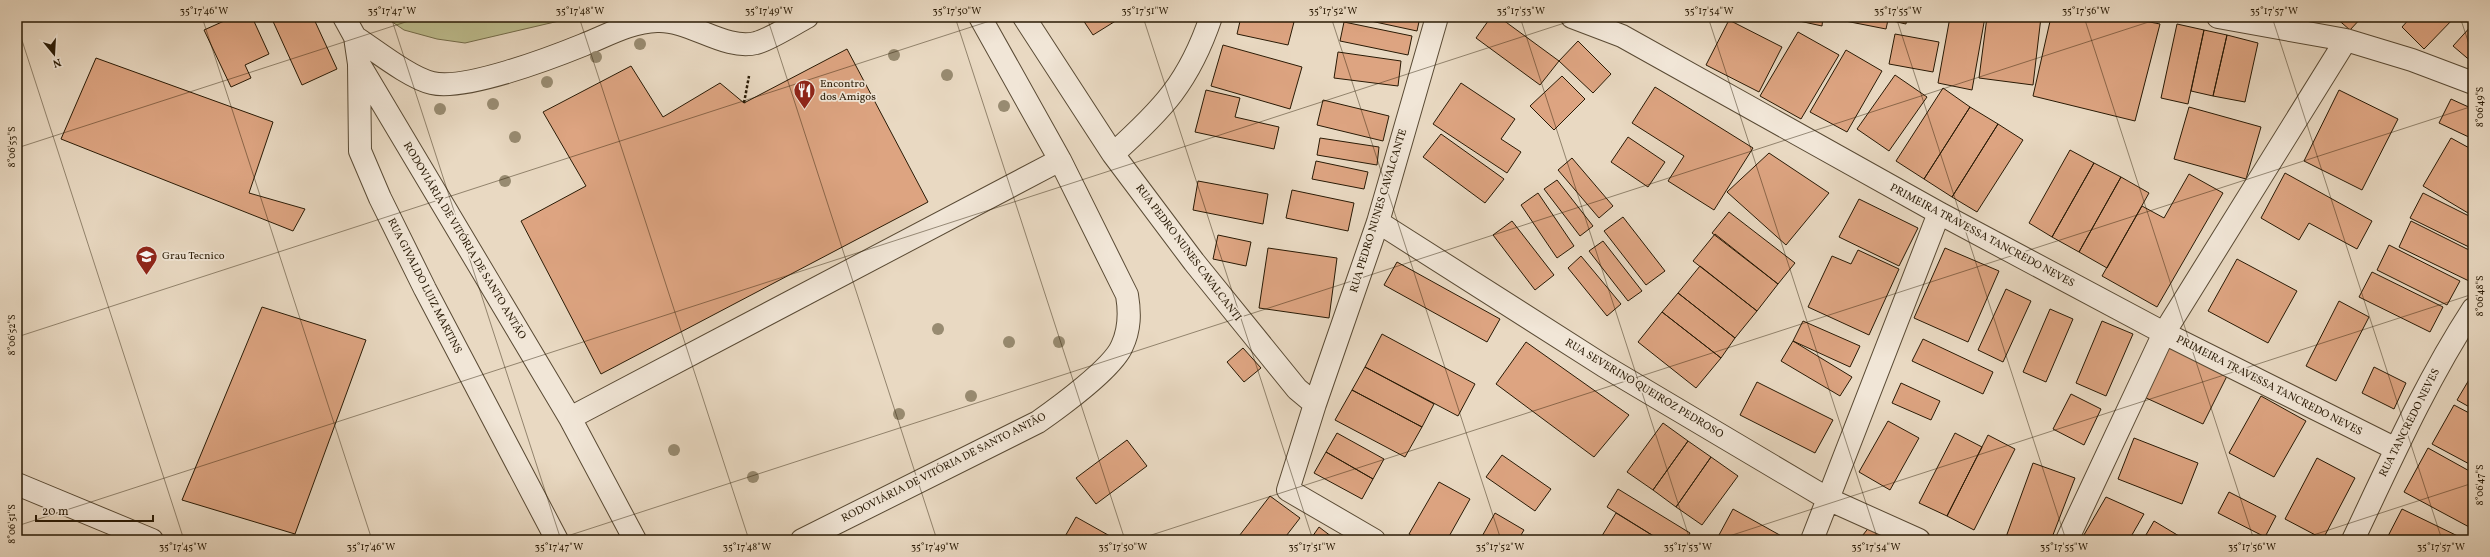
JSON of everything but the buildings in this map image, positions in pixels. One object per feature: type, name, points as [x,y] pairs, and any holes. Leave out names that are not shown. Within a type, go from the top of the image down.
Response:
[{"type":"street","name":"RUA GIVALDO LUIZ MARTINS","points":[[344,17],[355,37],[359,64],[360,151],[380,198],[425,289],[557,540]]},
{"type":"street","points":[[355,37],[417,76],[433,83],[454,85],[490,78],[582,46],[626,26],[658,20],[684,25],[738,43],[756,44],[807,17]]},
{"type":"street","name":"RODOVIÁRIA DE VITÓRIA DE SANTO ANTÃO","points":[[802,540],[1038,422],[1070,399],[1122,348],[1128,329],[1130,312],[1127,295],[1060,160],[980,17]]},
{"type":"street","name":"RUA PEDRO NUNES CAVALCANTI","points":[[1024,17],[1113,154],[1194,262],[1262,348],[1297,389],[1315,404]]},
{"type":"street","points":[[1113,154],[1160,111],[1192,66],[1212,17]]},
{"type":"street","name":"RUA PEDRO NUNES CAVALCANTE","points":[[1315,404],[1378,222],[1437,17]]},
{"type":"street","name":"PRIMEIRA TRAVESSA TANCREDO NEVES","points":[[1572,17],[1622,36],[1939,213],[2164,333],[2396,449]]},
{"type":"street","points":[[2218,17],[2346,40],[2412,60],[2473,84]]},
{"type":"street","points":[[2067,540],[2164,333],[2346,40]]},
{"type":"street","name":"RODOVIÁRIA DE VITÓRIA DE SANTO ANTÃO","points":[[359,64],[570,418],[635,540]]},
{"type":"street","points":[[570,418],[1060,160]]},
{"type":"street","points":[[1812,540],[1830,500],[1939,213]]},
{"type":"street","name":"RUA SEVERINO QUEIROZ PEDROSO","points":[[1378,222],[1604,366],[1830,500],[1919,540]]},
{"type":"street","name":"RUA TANCREDO NEVES","points":[[2353,540],[2396,449],[2458,332],[2473,309]]},
{"type":"street","points":[[1315,404],[1288,490],[1374,540]]},
{"type":"street","points":[[17,484],[152,540]]},
{"type":"path","points":[[744,103],[750,70]]},
{"type":"green space","points":[[385,17],[576,17],[465,43],[437,39],[404,30]]},
{"type":"place","name":"Encontro dos Amigos","points":[[805,110]]},
{"type":"place","name":"Grau Tecnico","points":[[146,276]]}]
